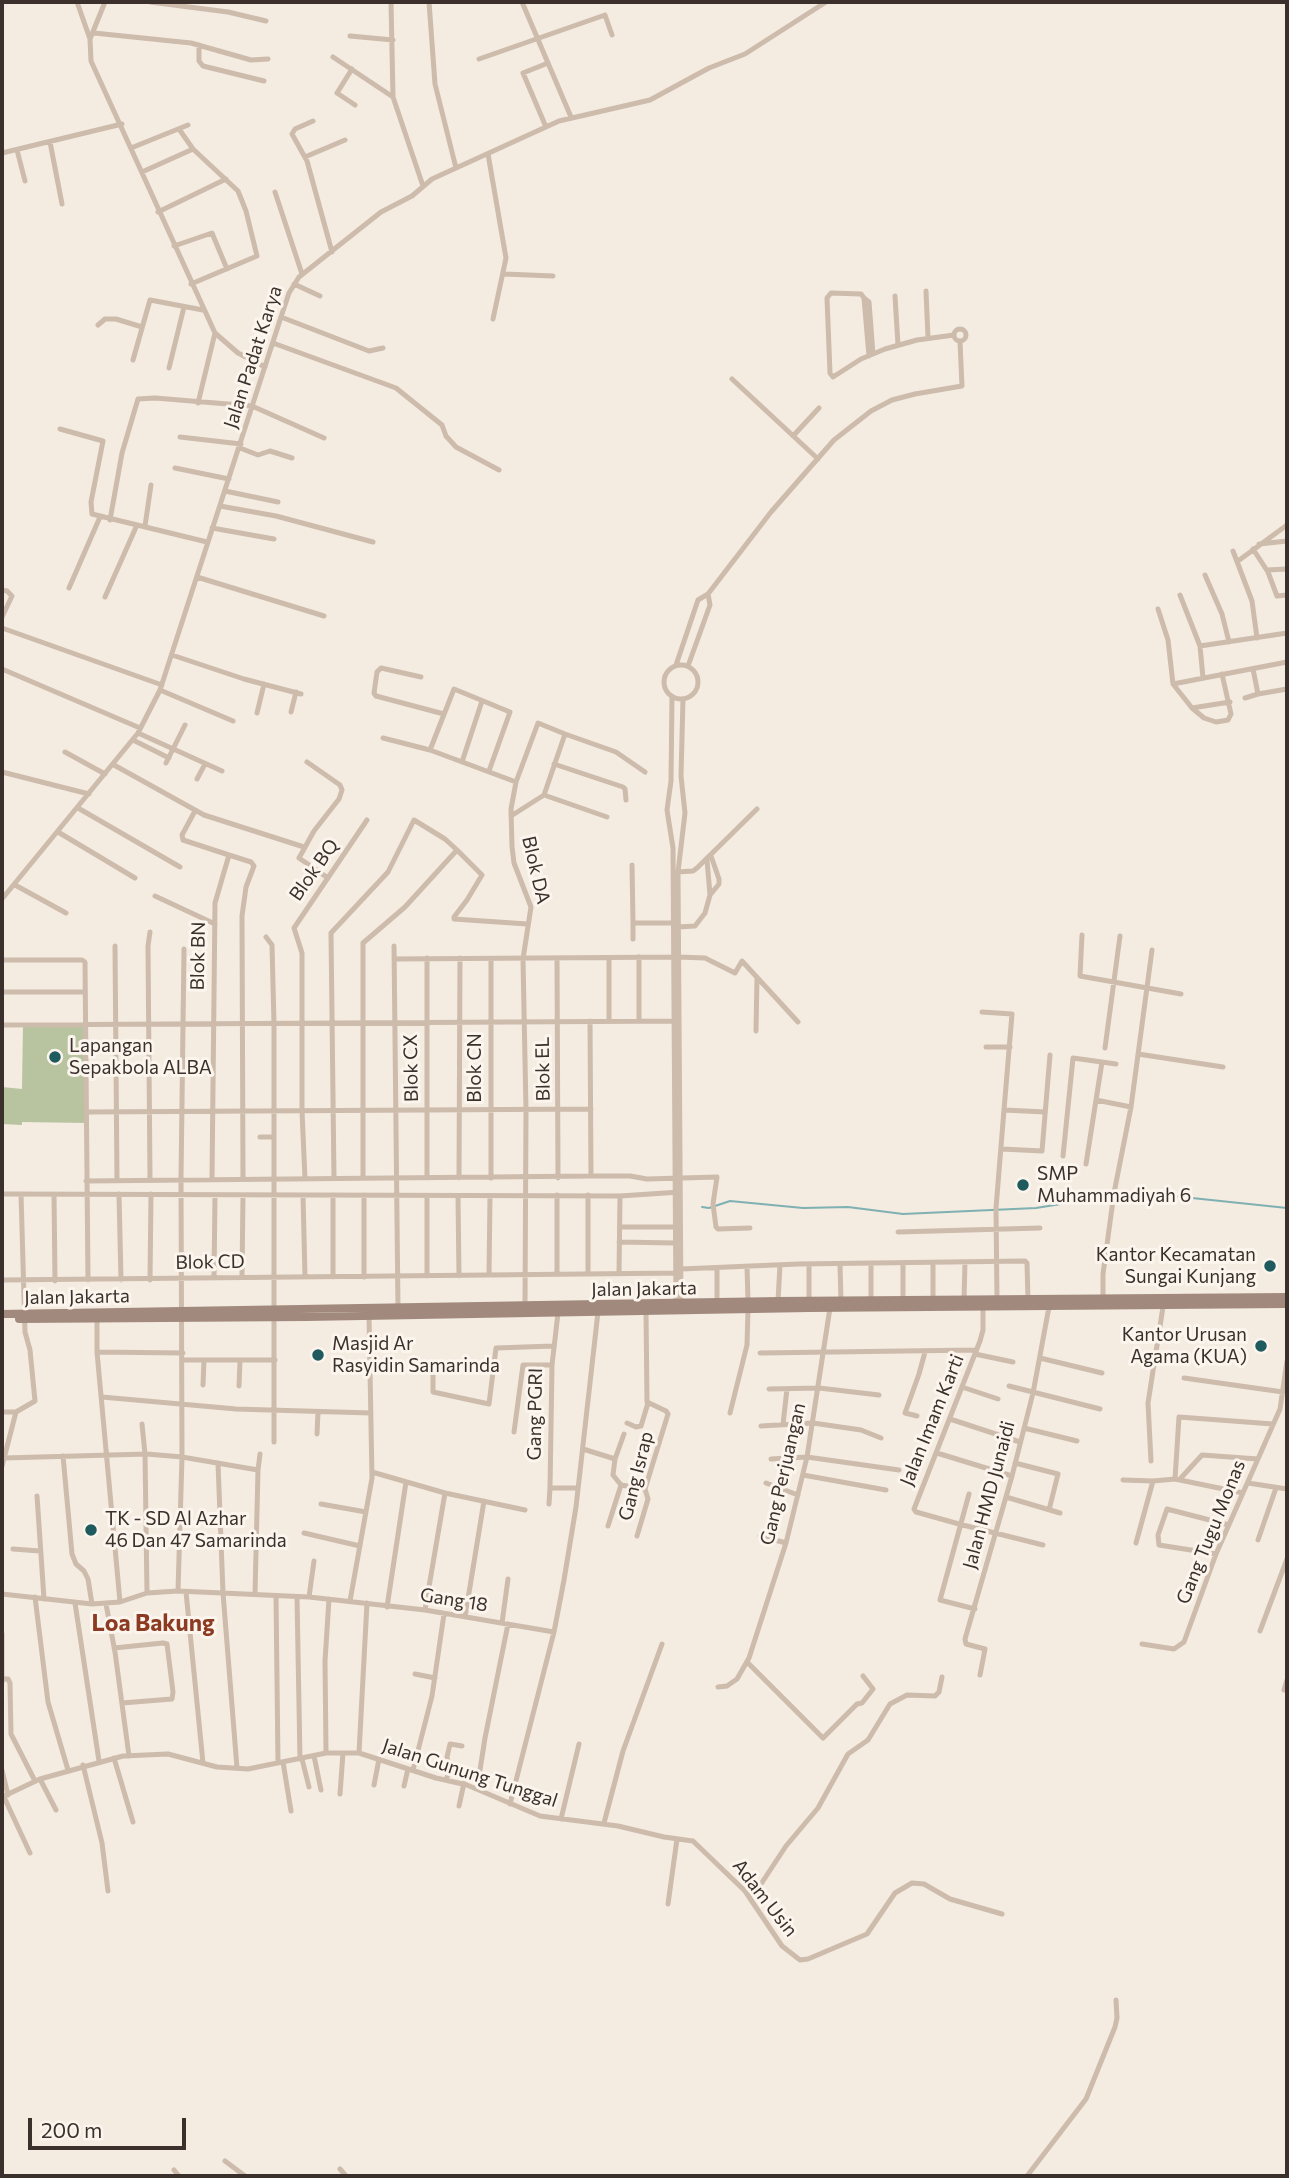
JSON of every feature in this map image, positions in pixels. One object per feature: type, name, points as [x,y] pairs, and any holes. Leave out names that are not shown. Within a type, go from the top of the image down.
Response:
[{"type":"main road","name":"Jalan Jakarta","points":[[2,1316],[748,1306],[830,1308],[983,1304],[1163,1307],[1271,1301],[1287,1297]]},
{"type":"main road","name":"Jalan Jakarta","points":[[525,1310],[646,1311],[717,1304],[748,1306],[778,1301],[964,1300],[983,1304],[996,1300],[1103,1298],[1271,1301],[1287,1304]]},
{"type":"main road","name":"Jalan Jakarta","points":[[275,1313],[369,1317],[398,1312]]},
{"type":"main road","name":"Jalan Jakarta","points":[[25,1316],[97,1319],[183,1314]]},
{"type":"street","points":[[76,2],[92,36]]},
{"type":"street","points":[[105,2],[92,36],[91,61],[215,333],[238,353],[265,367]]},
{"type":"street","points":[[150,2],[228,12],[266,21]]},
{"type":"street","points":[[391,2],[393,97],[423,186]]},
{"type":"street","points":[[429,2],[435,84],[456,168]]},
{"type":"street","points":[[522,2],[571,117]]},
{"type":"street","name":"Jalan Padat Karya","points":[[2,899],[133,740],[161,688],[281,317],[294,284],[302,274],[381,212],[456,168],[571,117],[650,100],[709,68],[746,54],[826,2]]},
{"type":"street","points":[[479,59],[605,15],[612,35]]},
{"type":"street","points":[[92,36],[199,45],[251,60],[268,59]]},
{"type":"street","points":[[350,36],[393,40]]},
{"type":"street","points":[[199,45],[199,61],[203,66],[264,81]]},
{"type":"street","points":[[333,57],[393,97]]},
{"type":"street","points":[[546,127],[523,73],[548,63]]},
{"type":"street","points":[[352,69],[337,93],[355,105]]},
{"type":"street","points":[[313,121],[292,132],[305,158],[332,252]]},
{"type":"street","points":[[2,153],[122,124]]},
{"type":"street","points":[[131,148],[188,125]]},
{"type":"street","points":[[179,129],[192,149],[238,191],[243,200],[257,256],[191,284]]},
{"type":"street","points":[[305,158],[345,140]]},
{"type":"street","points":[[50,142],[62,204]]},
{"type":"street","points":[[142,172],[192,149]]},
{"type":"street","points":[[17,150],[24,181]]},
{"type":"street","points":[[488,154],[505,252],[504,274],[493,319]]},
{"type":"street","points":[[158,212],[226,179]]},
{"type":"street","points":[[275,192],[302,274]]},
{"type":"street","points":[[174,246],[212,233],[227,269]]},
{"type":"street","points":[[504,274],[553,276]]},
{"type":"street","points":[[294,284],[320,296]]},
{"type":"street","points":[[926,291],[928,338]]},
{"type":"street","points":[[871,355],[864,298],[861,294],[828,295],[830,373],[834,376],[871,355],[898,345],[954,335]]},
{"type":"street","points":[[895,296],[898,345]]},
{"type":"street","points":[[133,360],[150,300],[203,310]]},
{"type":"street","points":[[170,368],[184,306]]},
{"type":"street","points":[[281,317],[369,351],[383,348]]},
{"type":"street","points":[[98,325],[104,319],[110,319],[142,327]]},
{"type":"street","points":[[954,335],[957,330],[963,329],[967,335],[960,342]]},
{"type":"street","points":[[198,402],[215,333]]},
{"type":"street","points":[[677,666],[698,600],[708,594],[771,512],[834,440],[872,411],[892,400],[962,386],[960,342],[954,335]]},
{"type":"street","points":[[273,343],[396,388],[442,425],[446,436],[456,447],[499,470]]},
{"type":"street","points":[[732,379],[818,459]]},
{"type":"street","points":[[110,520],[122,450],[138,399],[252,406],[324,438]]},
{"type":"street","points":[[793,436],[819,408]]},
{"type":"street","points":[[60,429],[103,441],[90,510],[92,514],[207,542]]},
{"type":"street","points":[[180,437],[241,446],[258,455],[270,451],[292,457]]},
{"type":"street","points":[[175,468],[229,479]]},
{"type":"street","points":[[145,526],[151,485]]},
{"type":"street","points":[[225,491],[278,502]]},
{"type":"street","points":[[220,506],[276,516],[373,542]]},
{"type":"street","points":[[69,588],[100,517]]},
{"type":"street","points":[[105,597],[137,525]]},
{"type":"street","points":[[1238,561],[1287,525]]},
{"type":"street","points":[[212,528],[274,539]]},
{"type":"street","points":[[1256,547],[1287,541]]},
{"type":"street","points":[[1256,547],[1277,596],[1287,595]]},
{"type":"street","points":[[1233,551],[1254,608],[1257,638]]},
{"type":"street","points":[[1267,570],[1287,569]]},
{"type":"street","points":[[1205,575],[1222,614],[1229,642]]},
{"type":"street","points":[[197,578],[324,616]]},
{"type":"street","points":[[2,590],[12,596],[2,617]]},
{"type":"street","points":[[688,666],[710,605],[708,594]]},
{"type":"street","points":[[1180,595],[1200,646],[1203,678]]},
{"type":"street","points":[[1158,609],[1170,652],[1173,684],[1192,708],[1204,718],[1216,722],[1230,718],[1230,702],[1222,674]]},
{"type":"street","points":[[2,628],[161,688],[233,720]]},
{"type":"street","points":[[1200,646],[1287,633]]},
{"type":"street","points":[[172,655],[299,693],[290,712]]},
{"type":"street","points":[[1173,684],[1287,662]]},
{"type":"street","points":[[677,666],[688,666],[696,673],[698,685],[693,695],[683,699],[672,696],[665,687],[664,679],[670,669],[677,666]]},
{"type":"street","points":[[421,677],[381,668],[377,672],[374,693],[443,714]]},
{"type":"street","points":[[1253,668],[1258,694]]},
{"type":"street","points":[[2,669],[222,771]]},
{"type":"street","points":[[257,713],[264,684]]},
{"type":"street","points":[[430,750],[454,689],[510,712],[489,771]]},
{"type":"street","points":[[1245,698],[1287,689]]},
{"type":"street","points":[[672,696],[671,781],[667,810],[676,872],[678,1307]]},
{"type":"street","points":[[676,872],[685,813],[681,776],[683,699]]},
{"type":"street","points":[[462,762],[482,701]]},
{"type":"street","points":[[1192,708],[1230,702]]},
{"type":"street","name":"Blok DA","points":[[525,1310],[526,1110],[523,959],[531,907],[513,856],[511,816],[516,782],[538,723],[565,734]]},
{"type":"street","points":[[133,740],[167,761],[185,725]]},
{"type":"street","points":[[511,816],[544,795],[565,734],[616,752],[645,772]]},
{"type":"street","points":[[383,738],[430,750],[516,782]]},
{"type":"street","points":[[65,752],[105,774]]},
{"type":"street","points":[[307,762],[340,785],[342,793],[304,847],[299,859],[328,878]]},
{"type":"street","points":[[197,779],[205,764]]},
{"type":"street","points":[[554,764],[623,788],[626,800]]},
{"type":"street","points":[[114,765],[195,811],[304,847]]},
{"type":"street","points":[[2,772],[89,794]]},
{"type":"street","points":[[544,795],[607,817]]},
{"type":"street","points":[[78,808],[180,867]]},
{"type":"street","points":[[676,872],[693,871],[757,809]]},
{"type":"street","points":[[195,811],[182,835],[185,841],[251,862],[254,866],[243,901],[243,1179]]},
{"type":"street","name":"Blok BQ","points":[[306,1179],[302,1111],[302,953],[295,928],[367,820]]},
{"type":"street","points":[[334,1179],[331,933],[388,872],[414,820],[445,839],[482,874],[454,919],[527,924]]},
{"type":"street","points":[[58,832],[135,877]]},
{"type":"street","points":[[363,1178],[363,943],[405,907],[457,850]]},
{"type":"street","name":"Blok BN","points":[[212,1179],[215,903],[229,855]]},
{"type":"street","points":[[633,923],[690,927],[700,922],[710,895],[719,884],[709,858]]},
{"type":"street","points":[[709,858],[710,895]]},
{"type":"street","points":[[632,865],[633,939]]},
{"type":"street","points":[[15,885],[66,913]]},
{"type":"street","points":[[155,896],[215,924]]},
{"type":"street","points":[[150,932],[150,1180]]},
{"type":"street","points":[[1082,935],[1079,975],[1181,995]]},
{"type":"street","points":[[1105,1048],[1120,936]]},
{"type":"street","points":[[266,937],[272,945],[274,1024],[274,1442]]},
{"type":"street","points":[[116,946],[117,1180]]},
{"type":"street","points":[[394,946],[398,1312]]},
{"type":"street","points":[[177,1591],[183,1404],[180,1180],[184,949]]},
{"type":"street","points":[[1103,1298],[1103,1274],[1131,1107],[1152,950]]},
{"type":"street","points":[[639,957],[639,1021]]},
{"type":"street","name":"Blok CX","points":[[427,1178],[428,958]]},
{"type":"street","points":[[459,1178],[460,958]]},
{"type":"street","points":[[609,958],[609,1021]]},
{"type":"street","points":[[394,959],[705,958],[735,973],[742,961],[798,1022]]},
{"type":"street","name":"Blok CN","points":[[491,959],[491,1178]]},
{"type":"street","name":"Blok EL","points":[[557,959],[558,1178]]},
{"type":"street","points":[[2,960],[85,962],[88,1280]]},
{"type":"street","points":[[756,1031],[757,977]]},
{"type":"street","points":[[2,992],[85,992]]},
{"type":"street","points":[[982,1012],[1012,1014],[996,1211],[996,1300]]},
{"type":"street","points":[[590,1021],[591,1176]]},
{"type":"street","points":[[3,1027],[86,1024],[333,1025],[676,1021]]},
{"type":"street","points":[[986,1047],[1010,1047]]},
{"type":"street","points":[[1138,1054],[1223,1067]]},
{"type":"street","points":[[1002,1149],[1042,1151],[1050,1055]]},
{"type":"street","points":[[1063,1156],[1073,1058],[1116,1064]]},
{"type":"street","points":[[1086,1164],[1102,1062]]},
{"type":"street","points":[[1096,1100],[1131,1107]]},
{"type":"street","points":[[88,1112],[591,1109]]},
{"type":"street","points":[[1004,1110],[1045,1112]]},
{"type":"street","points":[[260,1138],[272,1137]]},
{"type":"street","points":[[86,1187],[119,1194],[181,1193],[215,1196],[273,1192],[303,1195],[396,1193],[490,1196],[558,1178],[591,1176],[678,1185]]},
{"type":"street","points":[[2,1194],[54,1194],[117,1180],[491,1178],[557,1195],[620,1196],[717,1177],[715,1225],[718,1228],[750,1228]]},
{"type":"street","points":[[678,1185],[675,1243],[679,1272]]},
{"type":"street","points":[[2,1412],[16,1412],[34,1401],[30,1350],[25,1336],[21,1194]]},
{"type":"street","points":[[54,1194],[55,1281]]},
{"type":"street","points":[[119,1194],[121,1280]]},
{"type":"street","points":[[150,1280],[151,1194]]},
{"type":"street","points":[[242,1277],[243,1195]]},
{"type":"street","points":[[303,1195],[305,1277]]},
{"type":"street","points":[[333,1195],[333,1277]]},
{"type":"street","points":[[364,1195],[364,1277]]},
{"type":"street","points":[[557,1195],[557,1273]]},
{"type":"street","points":[[588,1195],[588,1274]]},
{"type":"street","points":[[215,1196],[215,1277]]},
{"type":"street","points":[[427,1196],[427,1276]]},
{"type":"street","points":[[458,1196],[459,1276]]},
{"type":"street","points":[[489,1275],[490,1196]]},
{"type":"street","points":[[619,1274],[620,1196]]},
{"type":"street","points":[[620,1227],[675,1227]]},
{"type":"street","points":[[898,1232],[1040,1228]]},
{"type":"street","points":[[619,1242],[675,1243]]},
{"type":"street","name":"Blok CD","points":[[2,1280],[619,1274],[798,1264],[1026,1261],[1028,1300]]},
{"type":"street","points":[[964,1300],[965,1262]]},
{"type":"street","points":[[933,1263],[933,1300]]},
{"type":"street","points":[[808,1301],[809,1264]]},
{"type":"street","points":[[871,1264],[871,1301]]},
{"type":"street","points":[[903,1264],[903,1300]]},
{"type":"street","points":[[778,1301],[779,1265]]},
{"type":"street","points":[[840,1265],[841,1302]]},
{"type":"street","points":[[730,1413],[743,1365],[748,1306],[747,1266]]},
{"type":"street","points":[[717,1268],[717,1304]]},
{"type":"street","name":"Jalan Imam Karti","points":[[983,1304],[983,1330],[976,1352],[914,1509],[916,1512],[1043,1545]]},
{"type":"street","name":"Jalan HMD Junaidi","points":[[980,1675],[985,1649],[965,1642],[1033,1393],[1049,1307]]},
{"type":"street","points":[[1151,1461],[1148,1403],[1163,1307]]},
{"type":"street","name":"Gang Perjuangan","points":[[718,1687],[727,1686],[737,1679],[747,1662],[755,1644],[774,1573],[786,1544],[807,1457],[830,1308]]},
{"type":"street","name":"Gang Israp","points":[[636,1536],[648,1499],[645,1489],[668,1414],[648,1403],[646,1311]]},
{"type":"street","name":"Gang PGRI","points":[[558,1312],[552,1365],[550,1488],[578,1488]]},
{"type":"street","points":[[510,1804],[554,1632],[576,1507],[598,1312]]},
{"type":"street","points":[[350,1601],[372,1472],[369,1317]]},
{"type":"street","points":[[97,1319],[97,1353],[120,1602]]},
{"type":"street","points":[[433,1364],[433,1392],[489,1404],[496,1348],[553,1346]]},
{"type":"street","points":[[917,1416],[905,1413],[925,1352]]},
{"type":"street","points":[[760,1353],[976,1352],[1013,1362]]},
{"type":"street","points":[[97,1353],[183,1353]]},
{"type":"street","points":[[1040,1358],[1102,1373]]},
{"type":"street","points":[[183,1360],[275,1360]]},
{"type":"street","points":[[203,1385],[204,1360]]},
{"type":"street","points":[[239,1386],[240,1361]]},
{"type":"street","name":"Gang Tugu Monas","points":[[1142,1644],[1174,1649],[1184,1642],[1216,1554],[1280,1409],[1287,1361]]},
{"type":"street","points":[[514,1432],[523,1365],[552,1365]]},
{"type":"street","points":[[1184,1378],[1283,1392]]},
{"type":"street","points":[[1009,1386],[1100,1409]]},
{"type":"street","points":[[962,1387],[998,1399]]},
{"type":"street","points":[[769,1389],[819,1388],[879,1395]]},
{"type":"street","points":[[783,1424],[788,1389]]},
{"type":"street","points":[[102,1397],[274,1411],[371,1413]]},
{"type":"street","points":[[627,1423],[640,1426],[648,1403]]},
{"type":"street","points":[[1280,1409],[1287,1411]]},
{"type":"street","points":[[2,1466],[5,1445],[16,1412]]},
{"type":"street","points":[[317,1434],[318,1412]]},
{"type":"street","points":[[1177,1479],[1177,1420],[1180,1416],[1273,1424]]},
{"type":"street","points":[[950,1419],[1020,1442]]},
{"type":"street","points":[[761,1426],[813,1423],[862,1430],[881,1438]]},
{"type":"street","points":[[142,1424],[145,1454],[147,1593]]},
{"type":"street","points":[[1024,1428],[1077,1441]]},
{"type":"street","points":[[624,1434],[615,1459],[613,1475],[621,1485],[645,1489]]},
{"type":"street","points":[[583,1449],[615,1459]]},
{"type":"street","points":[[937,1453],[1012,1476]]},
{"type":"street","points":[[4,1458],[145,1454],[182,1457],[258,1470]]},
{"type":"street","points":[[255,1594],[260,1454]]},
{"type":"street","points":[[1177,1479],[1202,1455],[1258,1459]]},
{"type":"street","points":[[63,1456],[72,1554],[74,1562],[88,1578],[92,1604]]},
{"type":"street","points":[[771,1459],[807,1457],[899,1470]]},
{"type":"street","points":[[218,1463],[223,1593],[237,1768]]},
{"type":"street","points":[[1015,1463],[1058,1474],[1049,1510]]},
{"type":"street","points":[[372,1472],[445,1493],[525,1510]]},
{"type":"street","points":[[803,1475],[886,1490]]},
{"type":"street","points":[[1123,1480],[1177,1479],[1243,1493]]},
{"type":"street","points":[[1136,1543],[1153,1481]]},
{"type":"street","points":[[387,1607],[406,1482]]},
{"type":"street","points":[[766,1483],[799,1496]]},
{"type":"street","points":[[1248,1483],[1287,1489]]},
{"type":"street","points":[[608,1526],[621,1485]]},
{"type":"street","points":[[549,1504],[550,1488]]},
{"type":"street","points":[[1258,1540],[1276,1488]]},
{"type":"street","points":[[425,1610],[445,1493]]},
{"type":"street","points":[[969,1494],[940,1600],[975,1609]]},
{"type":"street","points":[[37,1496],[44,1599]]},
{"type":"street","points":[[1006,1497],[1060,1513]]},
{"type":"street","points":[[465,1617],[485,1501]]},
{"type":"street","points":[[321,1503],[366,1512]]},
{"type":"street","points":[[1216,1554],[1159,1545],[1158,1535],[1167,1509],[1229,1525]]},
{"type":"street","points":[[304,1533],[360,1546]]},
{"type":"street","points":[[760,1536],[786,1544]]},
{"type":"street","points":[[13,1549],[40,1551]]},
{"type":"street","points":[[1260,1631],[1287,1559]]},
{"type":"street","points":[[309,1597],[314,1561]]},
{"type":"street","points":[[477,1789],[505,1623],[508,1579]]},
{"type":"street","name":"Gang 18","points":[[2,1594],[92,1604],[120,1602],[147,1593],[177,1591],[309,1597],[425,1610],[554,1632]]},
{"type":"street","points":[[186,1592],[203,1763]]},
{"type":"street","points":[[276,1596],[280,1763],[291,1811]]},
{"type":"street","points":[[35,1597],[48,1702],[68,1770]]},
{"type":"street","points":[[297,1597],[301,1759],[309,1787]]},
{"type":"street","points":[[326,1753],[325,1661],[329,1599]]},
{"type":"street","points":[[75,1603],[99,1761]]},
{"type":"street","points":[[359,1753],[368,1603]]},
{"type":"street","points":[[106,1604],[129,1756]]},
{"type":"street","points":[[404,1786],[435,1678],[444,1614]]},
{"type":"street","points":[[2,1634],[2,1680],[8,1679],[10,1683],[12,1737],[56,1810]]},
{"type":"street","points":[[114,1648],[167,1644],[172,1699],[122,1703]]},
{"type":"street","points":[[604,1823],[627,1741],[662,1644]]},
{"type":"street","points":[[747,1662],[823,1738],[857,1704],[862,1703],[873,1689],[863,1676]]},
{"type":"street","points":[[415,1674],[435,1678]]},
{"type":"street","points":[[748,1897],[761,1884],[786,1846],[818,1808],[848,1754],[868,1740],[890,1704],[907,1695],[935,1696],[939,1692],[942,1677]]},
{"type":"street","points":[[1284,1690],[1287,1679]]},
{"type":"street","points":[[446,1780],[450,1769],[447,1757],[450,1744],[462,1746]]},
{"type":"street","points":[[561,1819],[579,1744]]},
{"type":"street","name":"Jalan Gunung Tunggal","points":[[5,1796],[37,1780],[83,1765],[129,1756],[168,1754],[203,1763],[248,1769],[326,1753],[359,1753],[464,1783],[530,1813],[561,1819]]},
{"type":"street","points":[[340,1794],[343,1753]]},
{"type":"street","points":[[314,1756],[321,1790]]},
{"type":"street","points":[[114,1758],[133,1822]]},
{"type":"street","points":[[374,1785],[379,1759]]},
{"type":"street","points":[[83,1765],[102,1843],[108,1891]]},
{"type":"street","points":[[2,1770],[5,1796],[30,1853]]},
{"type":"street","points":[[459,1806],[464,1783]]},
{"type":"street","name":"Adam Usin","points":[[561,1819],[604,1823],[695,1842],[730,1875],[782,1946],[797,1959],[804,1961],[867,1934],[895,1893],[912,1883],[925,1884],[950,1899],[1002,1914]]},
{"type":"street","points":[[668,1904],[677,1839]]},
{"type":"street","points":[[1027,2176],[1086,2099],[1117,2018],[1116,2000]]},
{"type":"street","points":[[225,2161],[245,2176]]},
{"type":"street","points":[[340,2169],[346,2176]]},
{"type":"street","points":[[174,2170],[179,2176]]},
{"type":"green space","name":"Lapangan Sepakbola ALBA","points":[[86,1024],[87,1123],[2,1124],[2,1087],[22,1089],[23,1025]]},
{"type":"waterway","points":[[702,1207],[709,1208],[730,1201],[803,1208],[848,1207],[903,1214],[1036,1208],[1135,1192],[1287,1208]]},
{"type":"place","name":"Lapangan Sepakbola ALBA","points":[[55,1057]]},
{"type":"place","name":"SMP Muhammadiyah 6","points":[[1023,1185]]},
{"type":"place","name":"Kantor Kecamatan Sungai Kunjang","points":[[1270,1266]]},
{"type":"place","name":"Kantor Urusan Agama (KUA)","points":[[1261,1346]]},
{"type":"place","name":"Masjid Ar Rasyidin Samarinda","points":[[318,1355]]},
{"type":"place","name":"TK - SD Al Azhar 46 Dan 47 Samarinda","points":[[91,1530]]},
{"type":"district","name":"Loa Bakung","points":[[153,1623]]}]
